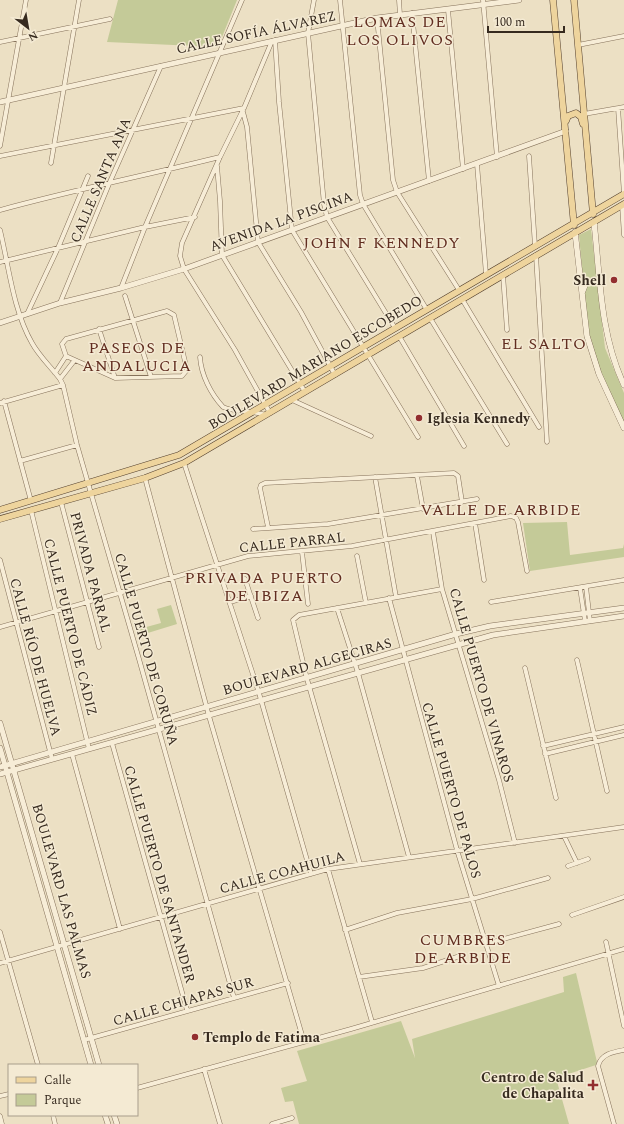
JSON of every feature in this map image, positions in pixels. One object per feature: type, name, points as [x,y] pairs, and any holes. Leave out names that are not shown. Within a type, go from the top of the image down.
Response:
[{"type":"main road","points":[[553,0],[585,326],[593,360],[623,425]]},
{"type":"main road","points":[[574,0],[594,222],[609,343],[623,382]]},
{"type":"main road","points":[[566,122],[568,116],[576,113],[580,117],[586,131]]},
{"type":"main road","name":"BOULEVARD MARIANO ESCOBEDO","points":[[0,510],[174,457],[224,430],[574,222],[624,194]]},
{"type":"main road","name":"BOULEVARD MARIANO ESCOBEDO","points":[[0,519],[145,478],[184,463],[335,375],[503,274],[623,205]]},
{"type":"main road","points":[[581,296],[586,283],[601,279]]},
{"type":"street","points":[[0,146],[26,0]]},
{"type":"street","points":[[51,163],[79,0]]},
{"type":"street","points":[[121,288],[145,227],[242,0]]},
{"type":"street","points":[[314,0],[308,33],[324,204],[327,217],[395,328]]},
{"type":"street","points":[[340,0],[357,174],[363,204],[427,310]]},
{"type":"street","points":[[399,0],[400,14]]},
{"type":"street","name":"CALLE SOFÍA ÁLVAREZ","points":[[0,102],[377,18],[400,14],[448,10],[483,3],[519,0]]},
{"type":"street","points":[[483,3],[497,157]]},
{"type":"street","points":[[448,10],[463,169]]},
{"type":"street","points":[[412,13],[429,181]]},
{"type":"street","points":[[377,18],[391,167],[397,192],[459,290]]},
{"type":"street","points":[[0,42],[110,19]]},
{"type":"street","points":[[578,45],[624,36]]},
{"type":"street","points":[[268,414],[265,405],[235,350],[184,269],[180,256],[181,249],[220,157],[244,110],[274,40]]},
{"type":"street","points":[[274,40],[292,230],[418,437]]},
{"type":"street","name":"CALLE SANTA ANA","points":[[60,303],[109,184],[161,66]]},
{"type":"street","points":[[584,114],[624,107]]},
{"type":"street","points":[[618,108],[624,194]]},
{"type":"street","points":[[0,156],[191,118],[244,110]]},
{"type":"street","points":[[244,110],[258,242],[300,312],[335,375]]},
{"type":"street","name":"AVENIDA LA PISCINA","points":[[0,323],[60,303],[121,288],[184,269],[566,131]]},
{"type":"street","points":[[529,156],[535,246]]},
{"type":"street","points":[[0,210],[83,188],[109,184],[220,157]]},
{"type":"street","points":[[477,164],[486,274]]},
{"type":"street","points":[[217,166],[222,255],[305,392]]},
{"type":"street","points":[[27,314],[58,248],[88,176]]},
{"type":"street","points":[[623,205],[624,235]]},
{"type":"street","points":[[0,262],[195,216]]},
{"type":"street","name":"CALLE PUERTO DE CORUÑA","points":[[0,230],[21,316],[32,343],[55,372],[63,385],[77,445],[157,722],[234,998]]},
{"type":"street","points":[[536,255],[547,442]]},
{"type":"street","points":[[503,274],[507,330]]},
{"type":"street","points":[[125,296],[151,377]]},
{"type":"street","points":[[462,299],[539,427]]},
{"type":"street","points":[[167,311],[172,313],[187,372],[180,377],[115,378],[74,361],[66,356],[62,346],[65,341],[99,329],[133,320],[167,311]]},
{"type":"street","points":[[430,318],[506,444]]},
{"type":"street","points":[[99,329],[115,378]]},
{"type":"street","points":[[399,336],[464,446]]},
{"type":"street","points":[[55,372],[66,356]]},
{"type":"street","points":[[200,357],[201,370],[219,403],[228,409],[254,411],[268,414]]},
{"type":"street","points":[[60,379],[74,361]]},
{"type":"street","points":[[31,501],[2,402],[63,385]]},
{"type":"street","points":[[292,400],[371,436]]},
{"type":"street","points":[[20,461],[77,445]]},
{"type":"street","points":[[184,463],[259,693],[311,874]]},
{"type":"street","points":[[268,527],[260,488],[261,485],[266,483],[456,473],[458,476],[462,502]]},
{"type":"street","points":[[416,476],[423,509]]},
{"type":"street","points":[[375,477],[384,540],[396,597]]},
{"type":"street","points":[[145,478],[209,716],[304,1042]]},
{"type":"street","points":[[253,529],[328,524],[477,499]]},
{"type":"street","name":"PRIVADA PARRAL","points":[[61,502],[99,647]]},
{"type":"street","name":"CALLE PUERTO DE CÁDIZ","points":[[31,510],[89,749]]},
{"type":"street","name":"CALLE PARRAL","points":[[0,628],[248,556],[302,552],[384,540],[433,532],[511,516],[516,518],[518,522],[527,571]]},
{"type":"street","points":[[475,523],[484,580]]},
{"type":"street","name":"CALLE PUERTO DE VINAROS","points":[[433,532],[442,589],[499,780],[515,843]]},
{"type":"street","points":[[302,552],[308,604]]},
{"type":"street","points":[[357,556],[366,603]]},
{"type":"street","name":"CALLE RÍO DE HUELVA","points":[[0,560],[52,759]]},
{"type":"street","points":[[245,579],[258,618]]},
{"type":"street","points":[[491,602],[624,580]]},
{"type":"street","points":[[586,587],[586,613]]},
{"type":"street","points":[[580,588],[588,621]]},
{"type":"street","points":[[360,864],[309,686],[293,623],[294,617],[299,614],[442,589]]},
{"type":"street","points":[[230,602],[251,596]]},
{"type":"street","name":"CALLE PUERTO DE PALOS","points":[[389,598],[457,850],[499,986]]},
{"type":"street","points":[[337,608],[358,673],[409,857]]},
{"type":"street","name":"BOULEVARD ALGECIRAS","points":[[3,766],[259,693],[456,634],[490,626],[624,608]]},
{"type":"street","name":"BOULEVARD ALGECIRAS","points":[[0,774],[493,635],[624,616]]},
{"type":"street","points":[[577,660],[607,791]]},
{"type":"street","points":[[525,668],[556,798]]},
{"type":"street","name":"BOULEVARD LAS PALMAS","points":[[0,723],[15,770],[99,1064]]},
{"type":"street","points":[[544,746],[624,726]]},
{"type":"street","points":[[545,754],[624,735]]},
{"type":"street","name":"CALLE PUERTO DE SANTANDER","points":[[112,743],[187,1010]]},
{"type":"street","name":"BOULEVARD LAS PALMAS","points":[[0,748],[3,766],[7,772],[91,1064]]},
{"type":"street","points":[[72,754],[120,929]]},
{"type":"street","name":"CALLE COAHUILA","points":[[0,963],[328,869],[624,827]]},
{"type":"street","points":[[564,836],[577,863]]},
{"type":"street","points":[[568,866],[588,859]]},
{"type":"street","points":[[328,869],[372,1022]]},
{"type":"street","points":[[345,930],[397,913],[472,899],[548,878]]},
{"type":"street","points":[[572,915],[624,896]]},
{"type":"street","points":[[485,944],[559,924]]},
{"type":"street","points":[[0,932],[38,1064]]},
{"type":"street","points":[[606,942],[624,1026]]},
{"type":"street","points":[[138,1088],[304,1042],[624,949]]},
{"type":"street","points":[[359,977],[423,968],[460,956]]},
{"type":"street","name":"CALLE CHIAPAS SUR","points":[[84,1040],[288,983]]},
{"type":"street","points":[[614,1124],[598,1071],[601,1060],[606,1055],[624,1050]]},
{"type":"street","points":[[204,1069],[220,1124]]},
{"type":"street","points":[[0,1116],[2,1124]]},
{"type":"street","points":[[272,1124],[292,1118]]},
{"type":"green space","points":[[118,0],[237,0],[218,47],[107,42]]},
{"type":"green space","points":[[591,229],[605,348],[624,393],[624,426],[596,362],[588,335],[579,235]]},
{"type":"green space","points":[[567,522],[570,555],[623,548],[624,544],[624,557],[530,571],[523,523]]},
{"type":"green space","points":[[171,605],[177,624],[138,636],[134,623],[137,622],[139,629],[161,623],[157,609]]},
{"type":"green space","points":[[576,973],[597,1062],[596,1065],[556,1078],[569,1124],[299,1124],[293,1101],[285,1102],[281,1088],[307,1081],[297,1051],[401,1021],[415,1058],[412,1039],[564,992],[563,977]]},
{"type":"place","name":"Shell","points":[[614,280]]},
{"type":"place","name":"Iglesia Kennedy","points":[[419,418]]},
{"type":"place","name":"Templo de Fatima","points":[[195,1037]]},
{"type":"place","name":"Centro de Salud de Chapalita","points":[[593,1085]]},
{"type":"district","name":"LOMAS DE LOS OLIVOS","points":[[400,30]]},
{"type":"district","name":"JOHN F KENNEDY","points":[[382,242]]},
{"type":"district","name":"EL SALTO","points":[[544,343]]},
{"type":"district","name":"PASEOS DE ANDALUCIA","points":[[137,356]]},
{"type":"district","name":"VALLE DE ARBIDE","points":[[501,509]]},
{"type":"district","name":"PRIVADA PUERTO DE IBIZA","points":[[264,586]]},
{"type":"district","name":"CUMBRES DE ARBIDE","points":[[463,948]]}]
